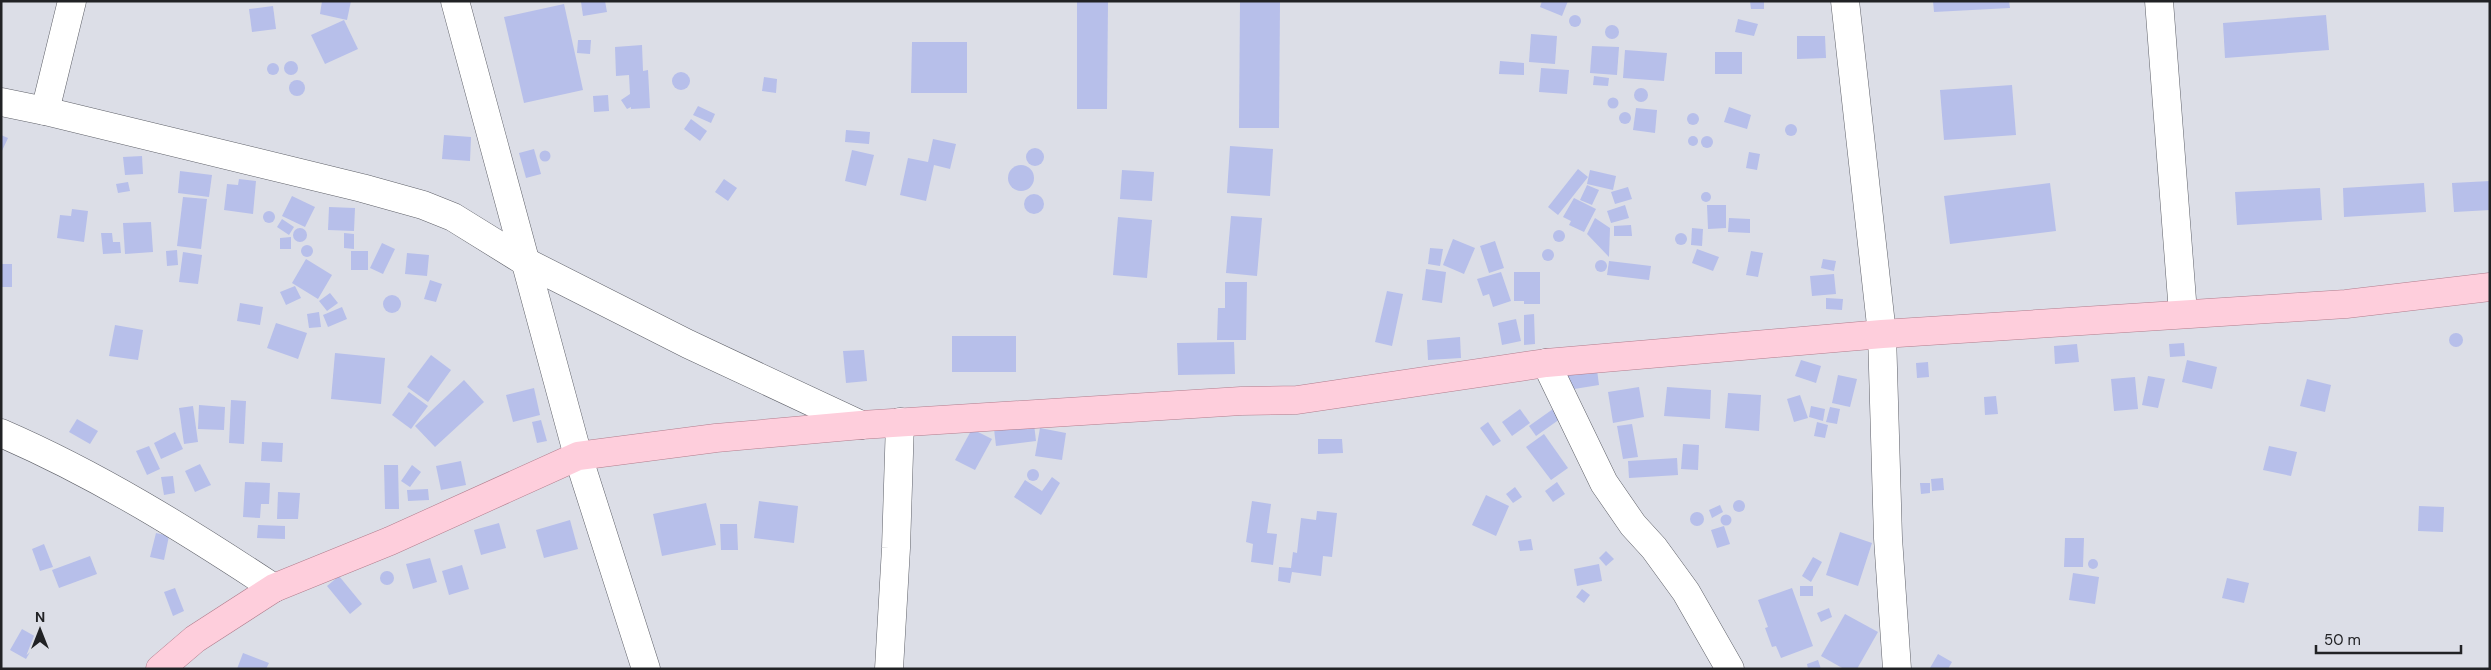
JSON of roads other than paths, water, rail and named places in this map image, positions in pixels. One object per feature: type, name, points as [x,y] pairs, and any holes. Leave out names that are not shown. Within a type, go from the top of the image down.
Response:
[{"type":"main road","points":[[160,669],[195,639],[274,588],[390,542],[578,456],[716,438],[861,425],[1241,401],[1297,400],[1546,363],[1882,334],[2183,313],[2346,304],[2490,287]]},
{"type":"street","points":[[45,111],[72,1]]},
{"type":"street","points":[[455,1],[578,456],[646,669]]},
{"type":"street","points":[[1845,1],[1882,334],[1888,538],[1897,669]]},
{"type":"street","points":[[2159,1],[2183,313]]},
{"type":"street","points":[[1,102],[362,188],[423,205],[452,217],[524,261],[688,344],[861,425]]},
{"type":"street","points":[[1546,363],[1604,482],[1633,525],[1654,548],[1686,592],[1730,669]]},
{"type":"street","points":[[889,669],[896,548],[900,422]]},
{"type":"street","points":[[1,433],[55,456],[132,498],[274,588]]}]
